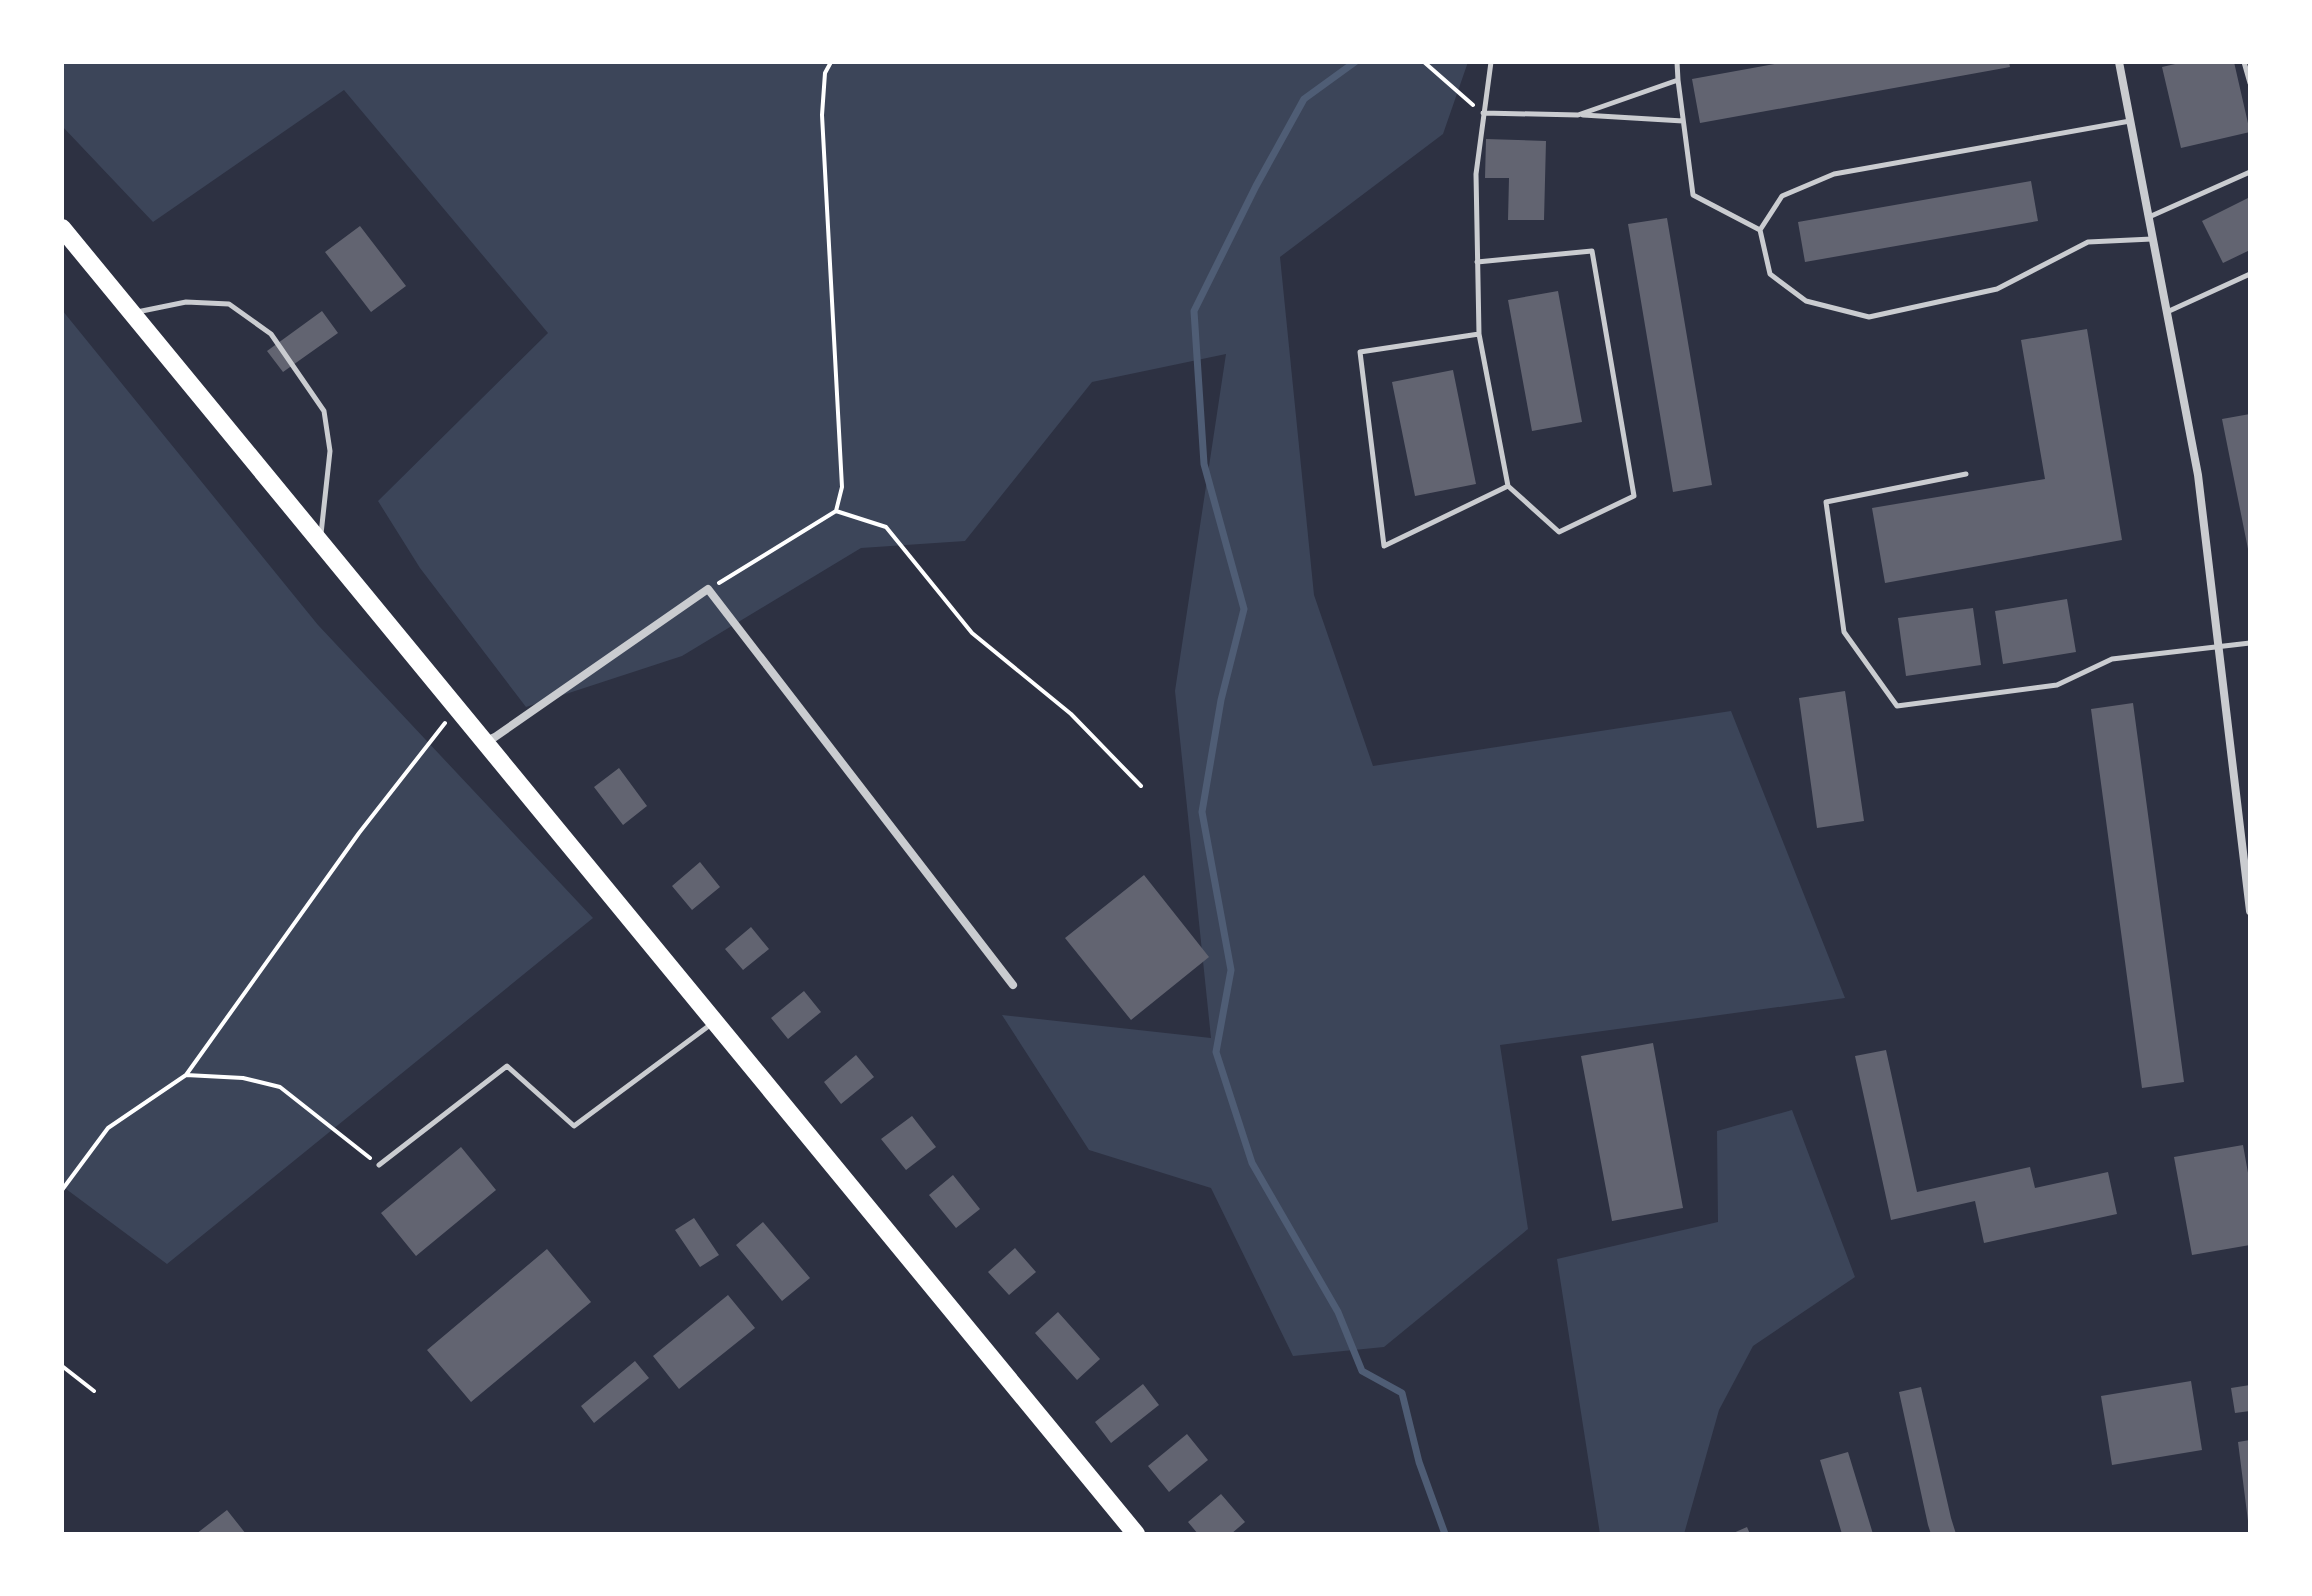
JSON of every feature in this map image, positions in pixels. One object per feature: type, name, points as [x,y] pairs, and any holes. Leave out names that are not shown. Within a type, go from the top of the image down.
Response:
[{"type":"main road","points":[[62,228],[1136,1534]]},
{"type":"street","points":[[2121,62],[2198,475],[2250,911]]},
{"type":"street","points":[[483,742],[708,589],[1013,985]]},
{"type":"lane","points":[[1477,262],[1592,251],[1634,496],[1559,532],[1508,486],[1479,334],[1477,262],[1476,174],[1491,62]]},
{"type":"lane","points":[[1677,62],[1693,195],[1760,230]]},
{"type":"lane","points":[[2244,62],[2250,83]]},
{"type":"lane","points":[[1578,115],[1678,80]]},
{"type":"lane","points":[[1483,113],[1683,121]]},
{"type":"lane","points":[[2131,121],[1834,174],[1782,196],[1760,230],[1770,274],[1806,301],[1869,317],[1997,289],[2088,242],[2153,239]]},
{"type":"lane","points":[[2149,217],[2250,172]]},
{"type":"lane","points":[[2167,312],[2250,274]]},
{"type":"lane","points":[[132,313],[186,302],[229,304],[271,334],[324,411],[330,451],[320,543]]},
{"type":"lane","points":[[1479,334],[1360,352],[1384,546],[1508,486]]},
{"type":"lane","points":[[1966,474],[1826,502],[1844,632],[1897,706],[2057,685],[2112,659],[2250,643]]},
{"type":"lane","points":[[379,1165],[507,1066],[574,1126],[714,1022]]},
{"type":"path","points":[[708,589],[836,511],[842,487],[822,115],[825,73],[831,62]]},
{"type":"path","points":[[1424,62],[1483,113]]},
{"type":"path","points":[[836,511],[886,527],[972,633],[1071,714],[1141,786]]},
{"type":"path","points":[[62,1190],[108,1128],[186,1075],[359,833],[456,709]]},
{"type":"path","points":[[186,1075],[243,1078],[280,1087],[379,1165]]},
{"type":"path","points":[[62,1366],[94,1391]]},
{"type":"shaded area","points":[[62,62],[1468,62],[1443,134],[1280,257],[1314,595],[1373,766],[1731,711],[1845,998],[1500,1045],[1528,1229],[1384,1347],[1293,1356],[1211,1188],[1089,1150],[1002,1015],[1211,1038],[1175,691],[1226,354],[1092,382],[965,541],[861,548],[682,656],[526,707],[420,568],[378,501],[548,333],[344,90],[153,222],[62,126]]},
{"type":"shaded area","points":[[62,310],[318,625],[593,918],[167,1264],[62,1186]]},
{"type":"shaded area","points":[[1792,1110],[1855,1277],[1753,1346],[1719,1410],[1684,1534],[1600,1534],[1557,1259],[1718,1222],[1717,1131]]},
{"type":"building","points":[[1785,62],[2009,62],[2010,67],[1700,123],[1692,79]]},
{"type":"building","points":[[2184,62],[2234,62],[2250,132],[2181,148],[2162,67]]},
{"type":"building","points":[[1486,139],[1546,141],[1544,220],[1508,220],[1509,178],[1485,178]]},
{"type":"building","points":[[2031,181],[2038,221],[1805,262],[1798,222]]},
{"type":"building","points":[[2250,197],[2250,250],[2223,263],[2202,221]]},
{"type":"building","points":[[1667,218],[1712,485],[1673,492],[1628,224]]},
{"type":"building","points":[[360,226],[406,286],[371,312],[325,252]]},
{"type":"building","points":[[1558,291],[1582,422],[1532,431],[1508,300]]},
{"type":"building","points":[[322,311],[338,333],[283,372],[267,351]]},
{"type":"building","points":[[2087,329],[2122,540],[1885,583],[1872,508],[2045,479],[2021,340]]},
{"type":"building","points":[[1453,370],[1476,484],[1415,496],[1392,382]]},
{"type":"building","points":[[2250,414],[2250,553],[2249,554],[2222,419]]},
{"type":"building","points":[[2067,599],[2076,652],[2003,664],[1995,611]]},
{"type":"building","points":[[1973,608],[1981,665],[1906,676],[1898,618]]},
{"type":"building","points":[[1845,691],[1864,821],[1817,828],[1799,698]]},
{"type":"building","points":[[2133,703],[2184,1082],[2142,1088],[2091,709]]},
{"type":"building","points":[[619,768],[647,806],[623,825],[594,787]]},
{"type":"building","points":[[700,862],[720,887],[692,910],[672,886]]},
{"type":"building","points":[[1144,875],[1209,957],[1131,1020],[1065,938]]},
{"type":"building","points":[[751,927],[769,949],[743,970],[725,949]]},
{"type":"building","points":[[804,991],[821,1012],[788,1039],[771,1018]]},
{"type":"building","points":[[1653,1043],[1683,1208],[1612,1221],[1581,1056]]},
{"type":"building","points":[[1886,1050],[1917,1192],[2030,1167],[2035,1188],[2108,1172],[2117,1214],[1984,1243],[1975,1201],[1891,1220],[1855,1056]]},
{"type":"building","points":[[856,1055],[874,1077],[841,1104],[824,1082]]},
{"type":"building","points":[[912,1116],[936,1147],[906,1170],[881,1139]]},
{"type":"building","points":[[2243,1145],[2250,1184],[2250,1245],[2192,1255],[2174,1157]]},
{"type":"building","points":[[461,1147],[496,1190],[416,1256],[381,1213]]},
{"type":"building","points":[[953,1175],[980,1209],[956,1228],[929,1195]]},
{"type":"building","points":[[694,1218],[719,1255],[700,1267],[675,1230]]},
{"type":"building","points":[[763,1222],[810,1278],[782,1301],[736,1245]]},
{"type":"building","points":[[1015,1248],[1036,1272],[1009,1295],[988,1272]]},
{"type":"building","points":[[547,1249],[591,1302],[471,1402],[427,1350]]},
{"type":"building","points":[[728,1295],[755,1328],[679,1389],[653,1356]]},
{"type":"building","points":[[1058,1312],[1100,1359],[1077,1380],[1035,1333]]},
{"type":"building","points":[[635,1361],[649,1378],[594,1423],[581,1406]]},
{"type":"building","points":[[2191,1381],[2202,1450],[2112,1465],[2101,1396]]},
{"type":"building","points":[[1143,1384],[1159,1405],[1111,1443],[1095,1422]]},
{"type":"building","points":[[2250,1385],[2250,1411],[2235,1413],[2231,1388]]},
{"type":"building","points":[[1921,1387],[1956,1534],[1931,1534],[1928,1525],[1899,1392]]},
{"type":"building","points":[[1187,1434],[1208,1460],[1169,1492],[1148,1466]]},
{"type":"building","points":[[2250,1440],[2250,1520],[2248,1521],[2238,1442]]},
{"type":"building","points":[[1848,1452],[1873,1534],[1842,1534],[1820,1460]]},
{"type":"building","points":[[1221,1494],[1245,1522],[1231,1534],[1198,1534],[1188,1522]]},
{"type":"building","points":[[227,1510],[246,1534],[196,1534]]},
{"type":"building","points":[[1747,1527],[1750,1534],[1731,1534]]},
{"type":"waterway","points":[[1355,62],[1304,99],[1256,186],[1194,311],[1204,464],[1244,609],[1221,700],[1202,812],[1231,970],[1216,1052],[1252,1163],[1338,1312],[1362,1371],[1402,1393],[1419,1462],[1445,1534]]}]
